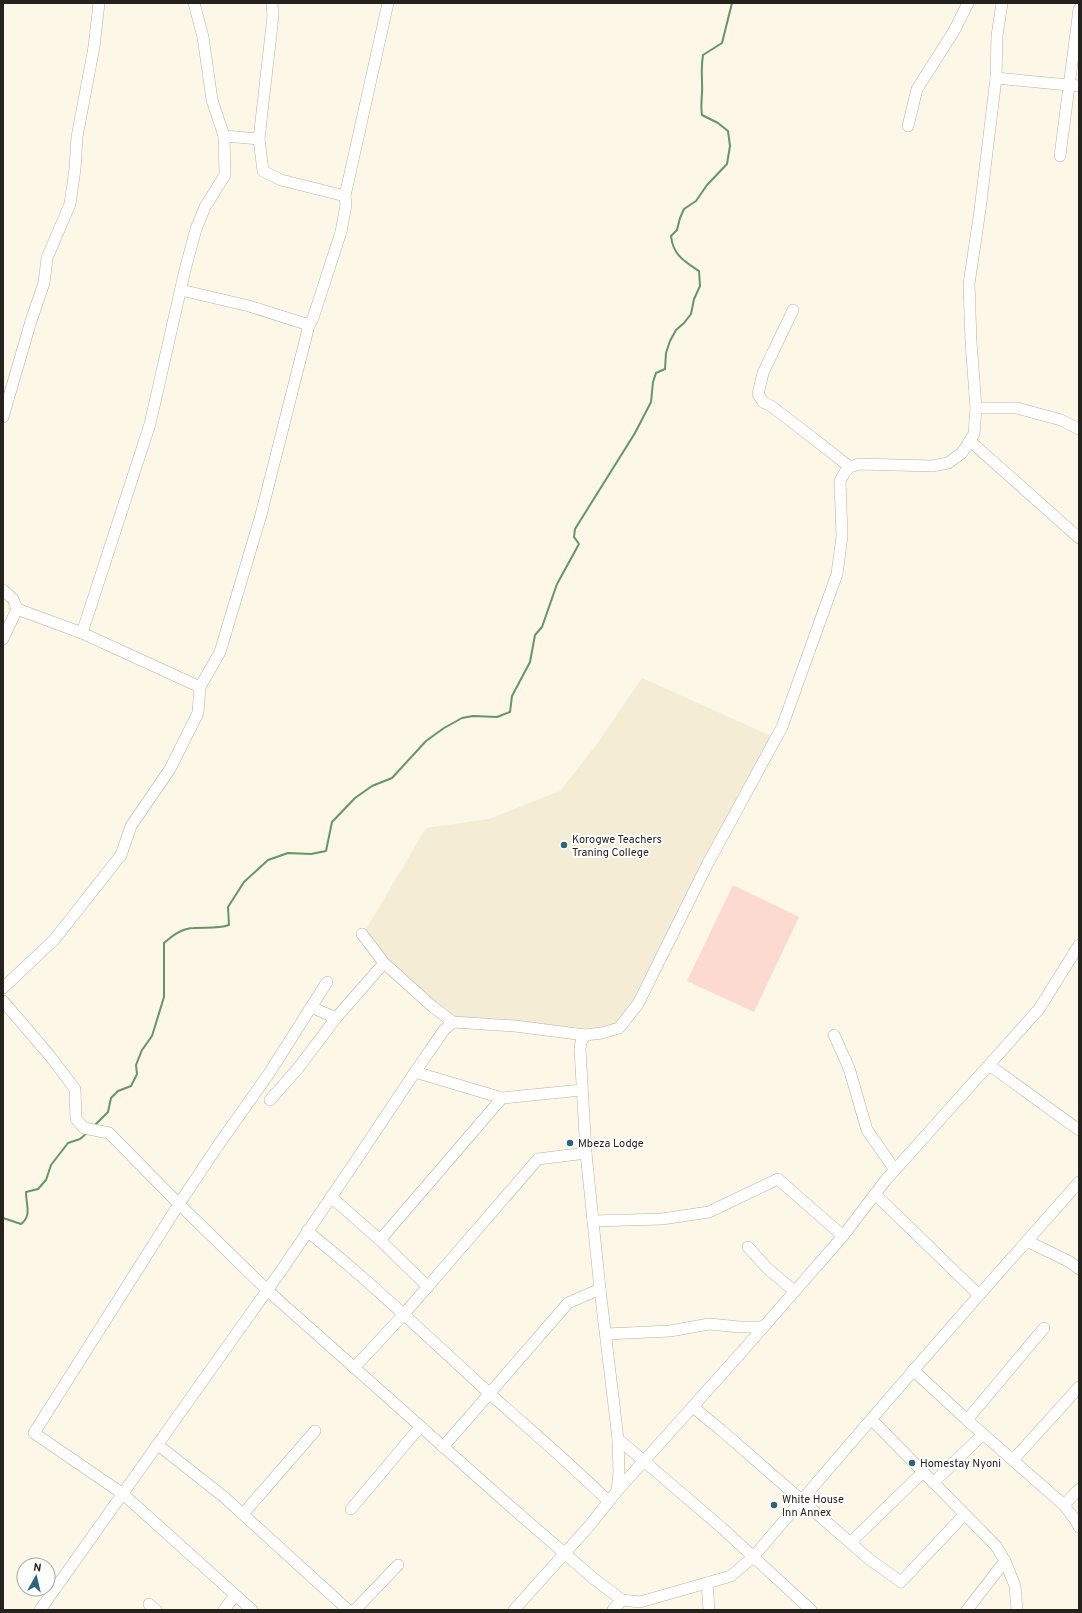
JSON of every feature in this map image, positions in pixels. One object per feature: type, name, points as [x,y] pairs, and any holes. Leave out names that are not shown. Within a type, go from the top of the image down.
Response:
[{"type":"street","points":[[3,417],[31,321],[44,283],[47,258],[70,204],[75,169],[78,130],[94,47],[99,5],[88,3]]},
{"type":"street","points":[[82,633],[150,424],[196,229],[205,206],[225,175],[224,136],[212,100],[203,37],[194,3]]},
{"type":"street","points":[[272,3],[273,16],[259,139],[263,171],[281,180],[345,196]]},
{"type":"street","points":[[3,988],[54,940],[121,855],[131,826],[170,769],[198,713],[200,687],[220,652],[261,515],[309,325],[313,318],[341,232],[346,205],[345,196],[388,3]]},
{"type":"street","points":[[908,126],[918,89],[954,31],[968,3]]},
{"type":"street","points":[[362,934],[384,963],[433,1007],[453,1022],[514,1026],[585,1035],[602,1033],[618,1028],[638,1004],[707,865],[782,727],[824,614],[837,574],[842,536],[840,481],[845,472],[850,467],[859,464],[932,466],[948,463],[962,453],[974,434],[976,408],[971,342],[969,284],[980,210],[996,78],[997,36],[1002,3]]},
{"type":"street","points":[[1060,156],[1075,86],[1079,9]]},
{"type":"street","points":[[996,78],[1075,86]]},
{"type":"street","points":[[224,136],[259,139]]},
{"type":"street","points":[[181,290],[249,306],[309,325]]},
{"type":"street","points":[[793,310],[763,373],[758,394],[763,402],[771,406],[850,467]]},
{"type":"street","points":[[976,408],[1017,408],[1061,420],[1079,429]]},
{"type":"street","points":[[970,441],[1079,538]]},
{"type":"street","points":[[3,590],[13,599],[17,609],[3,639]]},
{"type":"street","points":[[17,609],[82,633],[200,687]]},
{"type":"street","points":[[514,1610],[590,1525],[608,1501],[693,1407],[843,1236],[895,1170],[1039,1009],[1079,945]]},
{"type":"street","points":[[270,1100],[299,1067],[336,1018],[384,963]]},
{"type":"street","points":[[252,1610],[123,1494],[34,1433],[179,1204],[270,1072],[327,982]]},
{"type":"street","points":[[3,1001],[50,1056],[75,1089],[76,1119],[84,1128],[109,1133],[267,1290],[420,1427],[593,1578],[622,1600],[640,1606],[731,1576],[753,1557],[872,1420],[913,1370],[1079,1182]]},
{"type":"street","points":[[311,1007],[336,1018]]},
{"type":"street","points":[[40,1610],[267,1290],[414,1072],[444,1030],[453,1022]]},
{"type":"street","points":[[585,1035],[581,1042],[580,1049],[586,1152],[600,1289],[618,1439],[619,1473],[617,1491]]},
{"type":"street","points":[[834,1035],[849,1068],[867,1130],[895,1170]]},
{"type":"street","points":[[989,1065],[1079,1130]]},
{"type":"street","points":[[414,1072],[502,1098],[582,1090]]},
{"type":"street","points":[[380,1240],[502,1098]]},
{"type":"street","points":[[354,1368],[428,1287],[538,1159],[586,1152]]},
{"type":"street","points":[[593,1221],[662,1219],[709,1212],[778,1179],[843,1236]]},
{"type":"street","points":[[875,1194],[979,1295]]},
{"type":"street","points":[[331,1197],[380,1240],[428,1287]]},
{"type":"street","points":[[307,1231],[343,1260],[404,1314],[578,1471],[608,1501]]},
{"type":"street","points":[[1027,1241],[1070,1262],[1079,1269]]},
{"type":"street","points":[[748,1247],[767,1268],[794,1291]]},
{"type":"street","points":[[443,1447],[568,1303],[600,1289]]},
{"type":"street","points":[[606,1334],[670,1331],[709,1324],[740,1327],[763,1326]]},
{"type":"street","points":[[967,1420],[1044,1328]]},
{"type":"street","points":[[913,1370],[967,1420],[1064,1505],[1079,1527]]},
{"type":"street","points":[[1014,1460],[1079,1387]]},
{"type":"street","points":[[693,1407],[852,1542],[869,1559],[901,1582],[964,1515]]},
{"type":"street","points":[[872,1420],[996,1546],[1005,1561],[1015,1586],[1017,1610]]},
{"type":"street","points":[[350,1509],[420,1427]]},
{"type":"street","points":[[243,1514],[315,1432]]},
{"type":"street","points":[[933,1483],[983,1434]]},
{"type":"street","points":[[618,1439],[753,1557],[811,1610]]},
{"type":"street","points":[[158,1445],[224,1497],[348,1610]]},
{"type":"street","points":[[852,1542],[922,1472]]},
{"type":"street","points":[[1064,1505],[1079,1489]]},
{"type":"street","points":[[967,1610],[1005,1561]]},
{"type":"street","points":[[355,1610],[398,1564]]},
{"type":"street","points":[[707,1583],[709,1610]]},
{"type":"street","points":[[224,1610],[234,1595]]},
{"type":"street","points":[[613,1610],[622,1600]]},
{"type":"shaded area","name":"Korogwe Teachers Traning College","points":[[642,678],[771,736],[633,1002],[616,1024],[583,1031],[455,1017],[436,1004],[388,960],[365,931],[426,828],[489,819],[560,791],[597,744]]},
{"type":"shaded area","points":[[733,885],[799,917],[754,1012],[687,981]]},
{"type":"waterway","points":[[94,1126],[108,1112],[111,1098],[118,1091],[131,1086],[137,1074],[136,1065],[142,1050],[152,1036],[164,997],[164,943],[185,929],[229,925],[228,907],[244,882],[268,860],[288,853],[311,854],[326,851],[332,822],[355,798],[372,786],[392,778],[426,741],[444,728],[462,718],[473,716],[497,717],[510,712],[512,696],[530,662],[535,635],[542,627],[557,584],[579,544],[574,537],[575,529],[635,433],[651,402],[653,382],[656,373],[665,369],[666,353],[670,341],[676,330],[691,314],[694,299],[700,286],[699,271],[680,257],[674,248],[671,236],[677,230],[684,209],[696,201],[707,185],[727,164],[730,146],[728,131],[718,123],[702,115],[702,66],[703,55],[722,43],[732,3]]},
{"type":"waterway","points":[[3,1218],[21,1224],[24,1221],[28,1210],[26,1192],[38,1189],[46,1180],[51,1165],[68,1143],[80,1139],[87,1133]]},
{"type":"place","name":"Korogwe Teachers Traning College","points":[[564,845]]},
{"type":"place","name":"Mbeza Lodge","points":[[570,1143]]},
{"type":"place","name":"Homestay Nyoni","points":[[912,1463]]},
{"type":"place","name":"White House Inn Annex","points":[[774,1505]]}]
